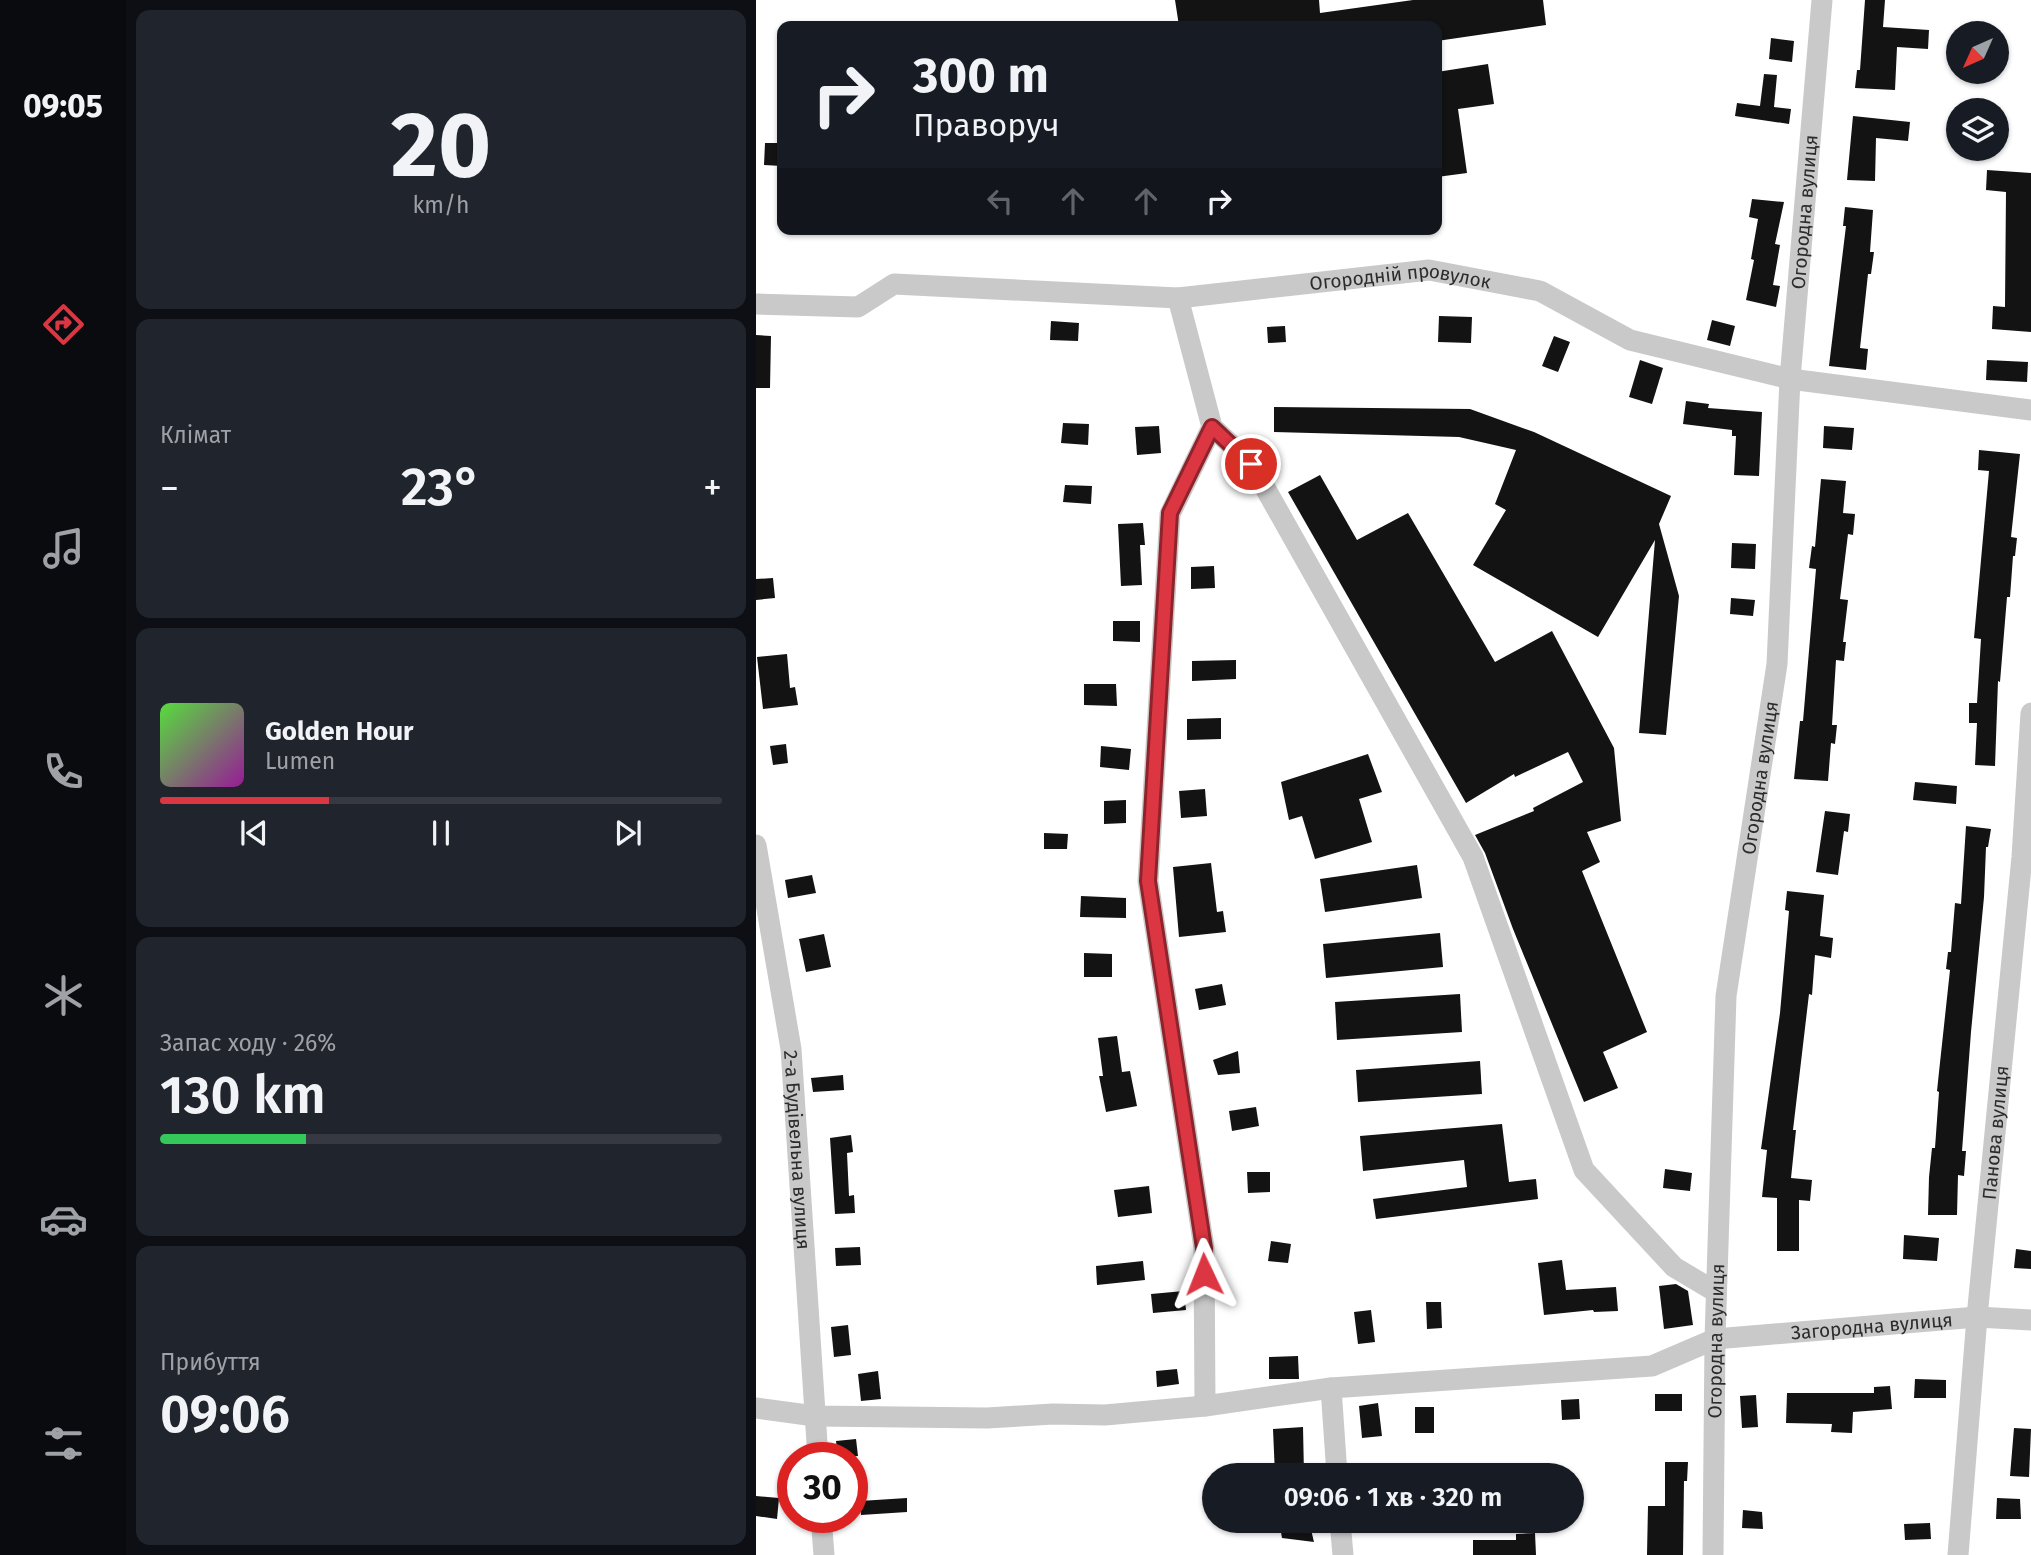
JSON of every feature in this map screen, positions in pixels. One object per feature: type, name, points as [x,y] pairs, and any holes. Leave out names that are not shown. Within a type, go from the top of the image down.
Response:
[{"type":"street","name":"Огородна вулиця","points":[[1713,1555],[1716,1292],[1726,996],[1777,664],[1790,379],[1822,0]]},
{"type":"street","name":"Огородній провулок","points":[[756,304],[858,307],[894,284],[1178,298],[1429,270],[1541,291],[1630,340],[1790,379],[2031,410]]},
{"type":"street","points":[[1178,298],[1212,427],[1251,464],[1473,857],[1584,1170],[1674,1267],[1716,1292]]},
{"type":"street","points":[[1205,1406],[1204,1248],[1148,881],[1170,513],[1212,427]]},
{"type":"street","name":"Панова вулиця","points":[[1958,1555],[1977,1317],[2027,858],[2031,713]]},
{"type":"street","name":"2-а Будівельна вулиця","points":[[756,845],[791,1049],[817,1442]]},
{"type":"street","name":"Загородна вулиця","points":[[756,1408],[815,1416],[987,1418],[1053,1414],[1105,1415],[1205,1406],[1331,1388],[1652,1366],[1715,1339],[1977,1317],[2031,1320]]},
{"type":"street","points":[[1331,1388],[1336,1463]]},
{"type":"street","points":[[822,1533],[824,1555]]},
{"type":"street","points":[[1341,1533],[1343,1555]]},
{"type":"building","points":[[1175,0],[1319,0],[1320,13],[1413,0],[1543,0],[1546,25],[1442,40],[1442,21],[1178,21]]},
{"type":"building","points":[[1865,0],[1885,0],[1883,27],[1929,30],[1928,49],[1897,47],[1895,90],[1855,88],[1857,70],[1860,70]]},
{"type":"building","points":[[1771,38],[1794,41],[1792,62],[1769,59]]},
{"type":"building","points":[[1488,64],[1494,104],[1458,109],[1467,173],[1442,176],[1442,71]]},
{"type":"building","points":[[1764,74],[1777,75],[1774,107],[1791,109],[1789,124],[1735,116],[1737,103],[1760,106]]},
{"type":"building","points":[[1853,116],[1910,122],[1908,141],[1876,138],[1875,181],[1847,180]]},
{"type":"building","points":[[765,143],[777,143],[777,166],[764,165]]},
{"type":"building","points":[[1987,170],[2031,173],[2031,332],[1992,329],[1993,306],[2005,307],[2006,192],[1986,190]]},
{"type":"building","points":[[1752,199],[1784,202],[1775,244],[1780,245],[1773,285],[1780,286],[1776,307],[1746,300],[1758,219],[1749,217]]},
{"type":"building","points":[[1845,207],[1873,210],[1870,252],[1874,252],[1871,274],[1868,274],[1860,348],[1868,349],[1866,370],[1829,366],[1846,226],[1843,226]]},
{"type":"building","points":[[1439,316],[1472,317],[1471,343],[1438,342]]},
{"type":"building","points":[[1712,320],[1735,326],[1730,346],[1707,340]]},
{"type":"building","points":[[1051,321],[1079,323],[1078,341],[1050,340]]},
{"type":"building","points":[[1285,326],[1286,342],[1268,343],[1267,327]]},
{"type":"building","points":[[756,335],[771,336],[770,388],[756,388]]},
{"type":"building","points":[[1554,336],[1570,342],[1558,372],[1542,366]]},
{"type":"building","points":[[1640,360],[1663,368],[1652,404],[1629,397]]},
{"type":"building","points":[[1987,360],[2028,362],[2027,382],[1986,380]]},
{"type":"building","points":[[1686,401],[1709,404],[1708,408],[1762,412],[1759,476],[1734,475],[1736,436],[1732,436],[1732,430],[1683,424]]},
{"type":"building","points":[[1274,407],[1470,409],[1534,432],[1671,496],[1659,524],[1679,596],[1666,735],[1639,733],[1655,540],[1598,637],[1473,565],[1506,510],[1495,504],[1516,450],[1459,437],[1274,432]]},
{"type":"building","points":[[1063,423],[1089,424],[1088,445],[1061,443]]},
{"type":"building","points":[[1159,426],[1161,453],[1137,455],[1135,427]]},
{"type":"building","points":[[1824,426],[1854,428],[1852,450],[1823,448]]},
{"type":"building","points":[[1979,450],[2020,454],[2011,537],[2017,538],[2010,597],[2007,597],[2000,682],[1998,681],[1995,766],[1975,765],[1977,723],[1969,723],[1969,703],[1977,703],[1981,639],[1974,638],[1989,471],[1978,470]]},
{"type":"building","points":[[1320,475],[1357,540],[1408,513],[1495,662],[1552,631],[1614,748],[1621,821],[1587,832],[1600,862],[1582,871],[1647,1032],[1603,1052],[1618,1088],[1584,1102],[1485,853],[1475,835],[1534,811],[1533,808],[1583,782],[1568,752],[1515,777],[1514,774],[1466,803],[1288,492]]},
{"type":"building","points":[[1821,479],[1846,481],[1843,513],[1855,514],[1853,535],[1848,534],[1840,599],[1848,600],[1843,642],[1846,642],[1844,661],[1836,660],[1832,725],[1837,725],[1835,744],[1831,743],[1828,781],[1794,779],[1800,721],[1803,721],[1816,569],[1809,568],[1812,546],[1815,547]]},
{"type":"building","points":[[1065,485],[1092,486],[1091,504],[1063,502]]},
{"type":"building","points":[[1143,523],[1145,545],[1140,545],[1142,585],[1121,586],[1118,524]]},
{"type":"building","points":[[1732,543],[1756,544],[1755,569],[1731,568]]},
{"type":"building","points":[[1214,566],[1215,588],[1191,589],[1191,567]]},
{"type":"building","points":[[773,578],[775,598],[756,600],[756,579]]},
{"type":"building","points":[[1731,598],[1755,600],[1753,616],[1730,614]]},
{"type":"building","points":[[1113,621],[1140,621],[1140,642],[1113,641]]},
{"type":"building","points":[[787,654],[790,688],[795,687],[798,705],[763,709],[757,657]]},
{"type":"building","points":[[1236,660],[1236,679],[1192,681],[1192,661]]},
{"type":"building","points":[[1084,684],[1116,684],[1117,706],[1084,705]]},
{"type":"building","points":[[1221,718],[1221,739],[1187,740],[1187,719]]},
{"type":"building","points":[[786,744],[788,763],[773,765],[770,746]]},
{"type":"building","points":[[1101,746],[1131,749],[1129,770],[1100,767]]},
{"type":"building","points":[[1368,754],[1382,792],[1359,799],[1372,842],[1315,859],[1302,816],[1289,820],[1281,782]]},
{"type":"building","points":[[1915,782],[1957,786],[1956,804],[1913,800]]},
{"type":"building","points":[[1205,789],[1207,816],[1181,818],[1179,791]]},
{"type":"building","points":[[1126,800],[1126,823],[1104,824],[1104,801]]},
{"type":"building","points":[[1825,811],[1850,814],[1848,832],[1844,831],[1838,875],[1816,872]]},
{"type":"building","points":[[1966,826],[1991,829],[1986,847],[1971,1032],[1962,1151],[1966,1151],[1964,1176],[1958,1175],[1957,1215],[1928,1215],[1929,1177],[1932,1148],[1935,1148],[1937,1091],[1950,970],[1946,969],[1948,952],[1951,952],[1955,903],[1961,904]]},
{"type":"building","points":[[1044,833],[1068,834],[1067,849],[1044,849]]},
{"type":"building","points":[[1211,863],[1217,912],[1223,911],[1226,932],[1179,937],[1173,867]]},
{"type":"building","points":[[1417,865],[1422,898],[1325,912],[1320,879]]},
{"type":"building","points":[[812,875],[816,893],[788,898],[785,880]]},
{"type":"building","points":[[1787,891],[1824,895],[1820,936],[1833,938],[1831,958],[1815,955],[1793,1130],[1796,1130],[1791,1178],[1812,1180],[1810,1201],[1799,1200],[1799,1251],[1777,1251],[1777,1198],[1762,1197],[1767,1150],[1761,1149],[1780,1013],[1789,911],[1785,910]]},
{"type":"building","points":[[1081,896],[1126,898],[1126,918],[1080,917]]},
{"type":"building","points":[[1440,933],[1443,967],[1326,978],[1323,944]]},
{"type":"building","points":[[824,934],[831,967],[806,972],[799,939]]},
{"type":"building","points":[[1084,953],[1112,954],[1112,977],[1084,977]]},
{"type":"building","points":[[1222,984],[1226,1005],[1199,1010],[1195,989]]},
{"type":"building","points":[[1460,994],[1462,1032],[1337,1040],[1335,1002]]},
{"type":"building","points":[[1117,1036],[1122,1072],[1130,1071],[1137,1106],[1106,1112],[1099,1076],[1103,1076],[1098,1038]]},
{"type":"building","points":[[1238,1051],[1240,1073],[1218,1075],[1213,1060]]},
{"type":"building","points":[[1480,1061],[1482,1094],[1358,1102],[1356,1070]]},
{"type":"building","points":[[843,1075],[844,1090],[813,1092],[811,1078]]},
{"type":"building","points":[[1256,1107],[1259,1126],[1232,1131],[1229,1111]]},
{"type":"building","points":[[1502,1124],[1509,1182],[1536,1179],[1538,1199],[1376,1219],[1373,1199],[1467,1187],[1464,1160],[1363,1171],[1360,1136]]},
{"type":"building","points":[[851,1135],[853,1152],[847,1153],[849,1196],[854,1195],[855,1213],[835,1214],[830,1138]]},
{"type":"building","points":[[1665,1169],[1692,1173],[1690,1191],[1663,1188]]},
{"type":"building","points":[[1247,1172],[1270,1172],[1270,1192],[1248,1193]]},
{"type":"building","points":[[1149,1186],[1152,1213],[1118,1217],[1114,1190]]},
{"type":"building","points":[[1904,1235],[1939,1238],[1937,1261],[1903,1259]]},
{"type":"building","points":[[1271,1241],[1291,1244],[1288,1263],[1268,1261]]},
{"type":"building","points":[[860,1247],[861,1265],[836,1266],[835,1248]]},
{"type":"building","points":[[2016,1249],[2031,1251],[2031,1269],[2014,1268]]},
{"type":"building","points":[[1562,1260],[1566,1290],[1616,1287],[1618,1311],[1593,1310],[1544,1315],[1538,1263]]},
{"type":"building","points":[[1143,1261],[1145,1280],[1097,1285],[1096,1266]]},
{"type":"building","points":[[1676,1284],[1688,1291],[1693,1325],[1664,1329],[1659,1286]]},
{"type":"building","points":[[1184,1291],[1186,1310],[1153,1313],[1151,1294]]},
{"type":"building","points":[[1426,1302],[1441,1302],[1442,1328],[1427,1329]]},
{"type":"building","points":[[1371,1310],[1375,1342],[1358,1344],[1354,1312]]},
{"type":"building","points":[[848,1325],[851,1355],[834,1357],[831,1327]]},
{"type":"building","points":[[1298,1356],[1299,1379],[1269,1379],[1269,1357]]},
{"type":"building","points":[[1177,1369],[1179,1384],[1157,1387],[1156,1371]]},
{"type":"building","points":[[878,1371],[881,1399],[861,1401],[858,1374]]},
{"type":"building","points":[[1915,1379],[1946,1380],[1946,1398],[1914,1398]]},
{"type":"building","points":[[1890,1386],[1892,1409],[1853,1412],[1852,1433],[1831,1432],[1832,1424],[1786,1423],[1787,1393],[1874,1393],[1874,1387]]},
{"type":"building","points":[[1655,1394],[1682,1394],[1682,1411],[1655,1411]]},
{"type":"building","points":[[1756,1395],[1758,1427],[1742,1428],[1740,1396]]},
{"type":"building","points":[[1579,1399],[1580,1419],[1562,1420],[1561,1400]]},
{"type":"building","points":[[1378,1403],[1382,1436],[1362,1438],[1359,1406]]},
{"type":"building","points":[[1415,1407],[1434,1407],[1434,1433],[1415,1433]]},
{"type":"building","points":[[1303,1427],[1304,1463],[1274,1463],[1273,1429]]},
{"type":"building","points":[[2014,1428],[2031,1429],[2029,1477],[2010,1476]]},
{"type":"building","points":[[856,1439],[856,1442],[836,1442]]},
{"type":"building","points":[[1665,1462],[1688,1462],[1687,1481],[1684,1481],[1683,1555],[1647,1555],[1648,1506],[1665,1506]]},
{"type":"building","points":[[756,1496],[777,1498],[777,1519],[756,1516]]},
{"type":"building","points":[[907,1498],[907,1512],[868,1515],[868,1500]]},
{"type":"building","points":[[1997,1498],[2020,1499],[2021,1519],[1996,1519]]},
{"type":"building","points":[[1743,1510],[1762,1512],[1763,1529],[1742,1528]]},
{"type":"building","points":[[1930,1523],[1931,1539],[1905,1540],[1904,1524]]},
{"type":"building","points":[[1281,1533],[1312,1533],[1314,1542],[1282,1538]]},
{"type":"building","points":[[1535,1533],[1536,1555],[1473,1555],[1473,1540],[1516,1540],[1516,1534]]},
{"type":"route","points":[[1204,1274],[1204,1248],[1148,881],[1170,513],[1212,427],[1251,464]]}]
